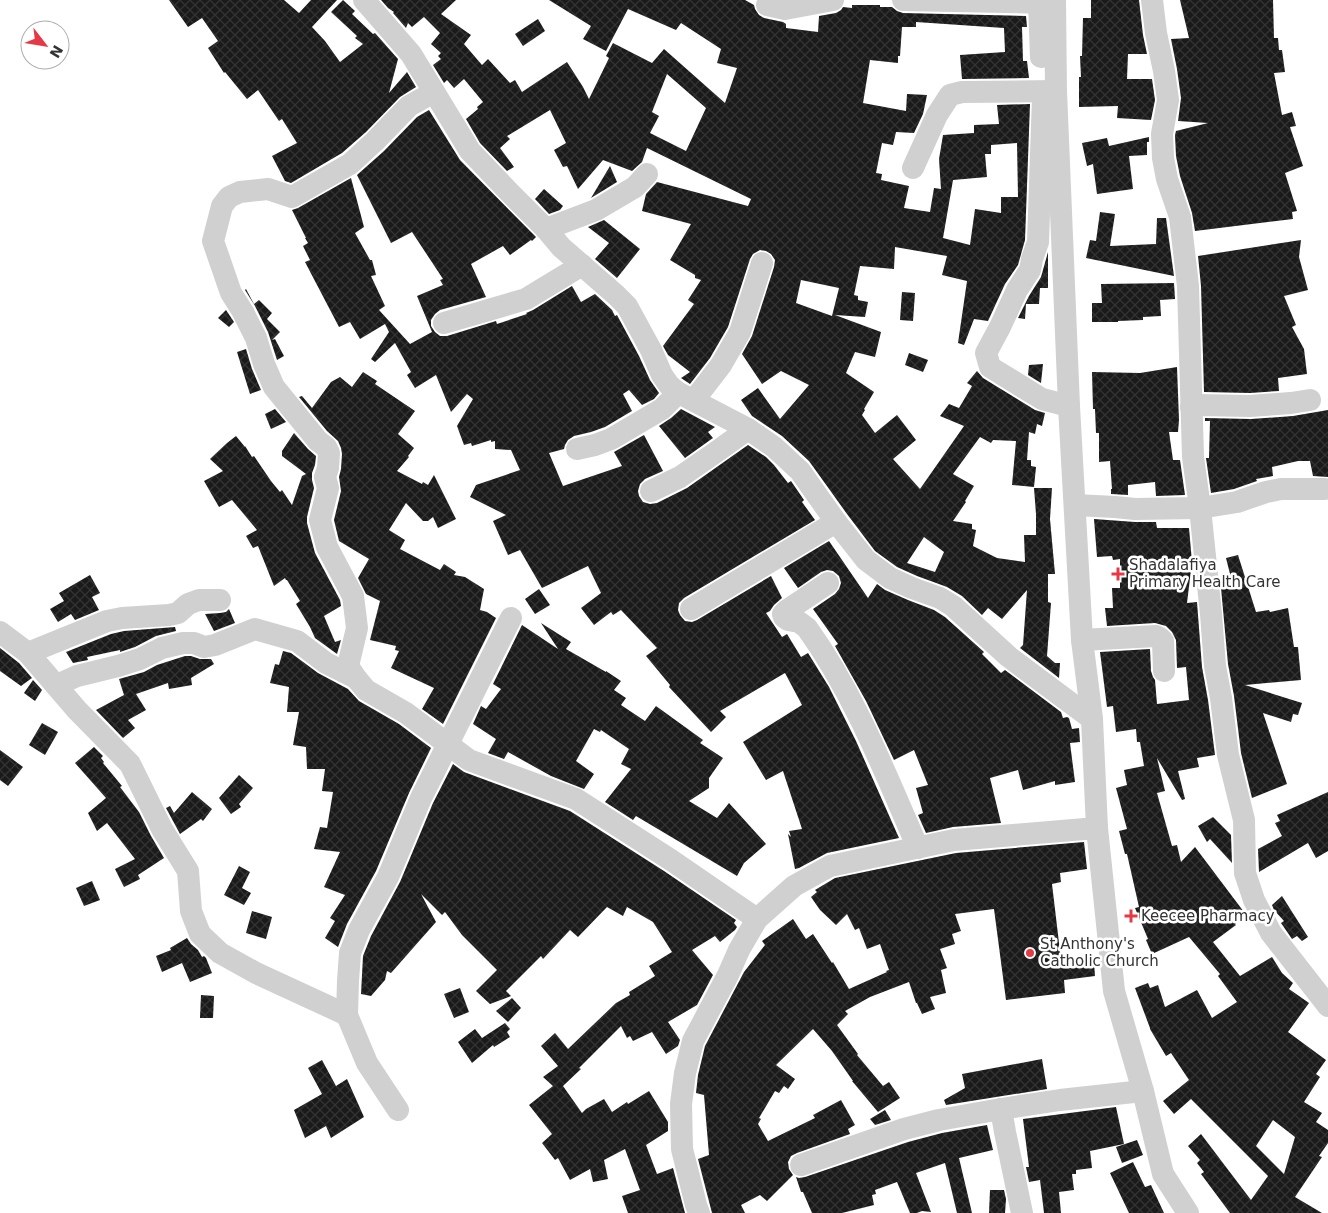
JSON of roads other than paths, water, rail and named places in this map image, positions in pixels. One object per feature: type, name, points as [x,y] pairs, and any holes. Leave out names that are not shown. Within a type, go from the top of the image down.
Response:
[{"type":"street","points":[[767,6],[785,9],[833,0]]},
{"type":"street","points":[[903,0],[1050,2],[1050,91],[1082,640],[1092,719],[1097,828],[1114,991],[1143,1091],[1163,1174],[1188,1213]]},
{"type":"street","points":[[1152,0],[1168,100],[1162,134],[1163,158],[1166,179],[1180,218],[1188,286],[1193,457],[1200,508],[1215,666],[1228,755],[1244,820],[1245,873],[1254,900],[1271,933],[1328,1006]]},
{"type":"street","points":[[367,1],[411,54],[470,151],[561,246],[627,306],[669,385],[748,429],[774,447],[800,471],[866,560],[890,578],[940,598],[953,606],[1009,657],[1092,719]]},
{"type":"street","points":[[913,168],[937,114],[950,95],[962,92],[1050,91]]},
{"type":"street","points":[[1050,91],[1038,242],[1030,270],[1017,290],[986,353],[990,367],[1042,399],[1069,406]]},
{"type":"street","points":[[434,92],[409,106],[350,164],[292,196],[268,189],[240,192],[229,197],[222,206],[213,241],[231,293],[256,338],[274,387],[318,441],[326,447],[329,453],[325,477],[328,488],[320,520],[327,547],[353,596],[357,628],[348,666],[366,690],[406,713],[469,760],[576,799],[671,860],[757,919]]},
{"type":"street","points":[[546,229],[596,210],[635,187],[646,174]]},
{"type":"street","points":[[577,449],[596,446],[611,440],[686,396],[721,365],[740,332],[762,263]]},
{"type":"street","points":[[444,323],[526,299],[582,265]]},
{"type":"street","points":[[1191,407],[1198,405],[1250,406],[1310,400]]},
{"type":"street","points":[[651,491],[680,477],[748,429]]},
{"type":"street","points":[[1075,505],[1115,506],[1135,509],[1200,508],[1237,502],[1281,489],[1325,488]]},
{"type":"street","points":[[691,609],[836,522]]},
{"type":"street","points":[[828,583],[786,611],[783,614],[784,617],[788,620],[799,622],[807,628],[841,681],[918,848]]},
{"type":"street","points":[[28,653],[107,621],[122,618],[169,615],[199,600],[220,600]]},
{"type":"street","points":[[398,1110],[367,1063],[347,1015],[350,954],[359,930],[388,877],[413,815],[511,618]]},
{"type":"street","points":[[57,685],[78,676],[140,659],[162,648],[183,642],[194,643],[204,647],[216,645],[255,629],[297,641],[326,662],[356,678]]},
{"type":"street","points":[[0,632],[28,653],[77,710],[130,764],[162,829],[188,871],[191,911],[200,934],[220,953],[256,973],[347,1015]]},
{"type":"street","points":[[1082,640],[1156,636],[1163,642],[1164,671]]},
{"type":"street","points":[[699,1213],[682,1148],[681,1104],[685,1072],[693,1041],[739,950],[757,919],[794,886],[830,866],[954,840],[1097,828]]},
{"type":"street","points":[[801,1165],[904,1129],[939,1120],[1060,1100],[1143,1091]]},
{"type":"street","points":[[1002,1109],[1022,1213]]},
{"type":"place","name":"Shadalafiya Primary Health Care","points":[[1118,574]]},
{"type":"place","name":"Keecee Pharmacy","points":[[1131,916]]},
{"type":"place","name":"St Anthony's Catholic Church","points":[[1030,953]]}]
